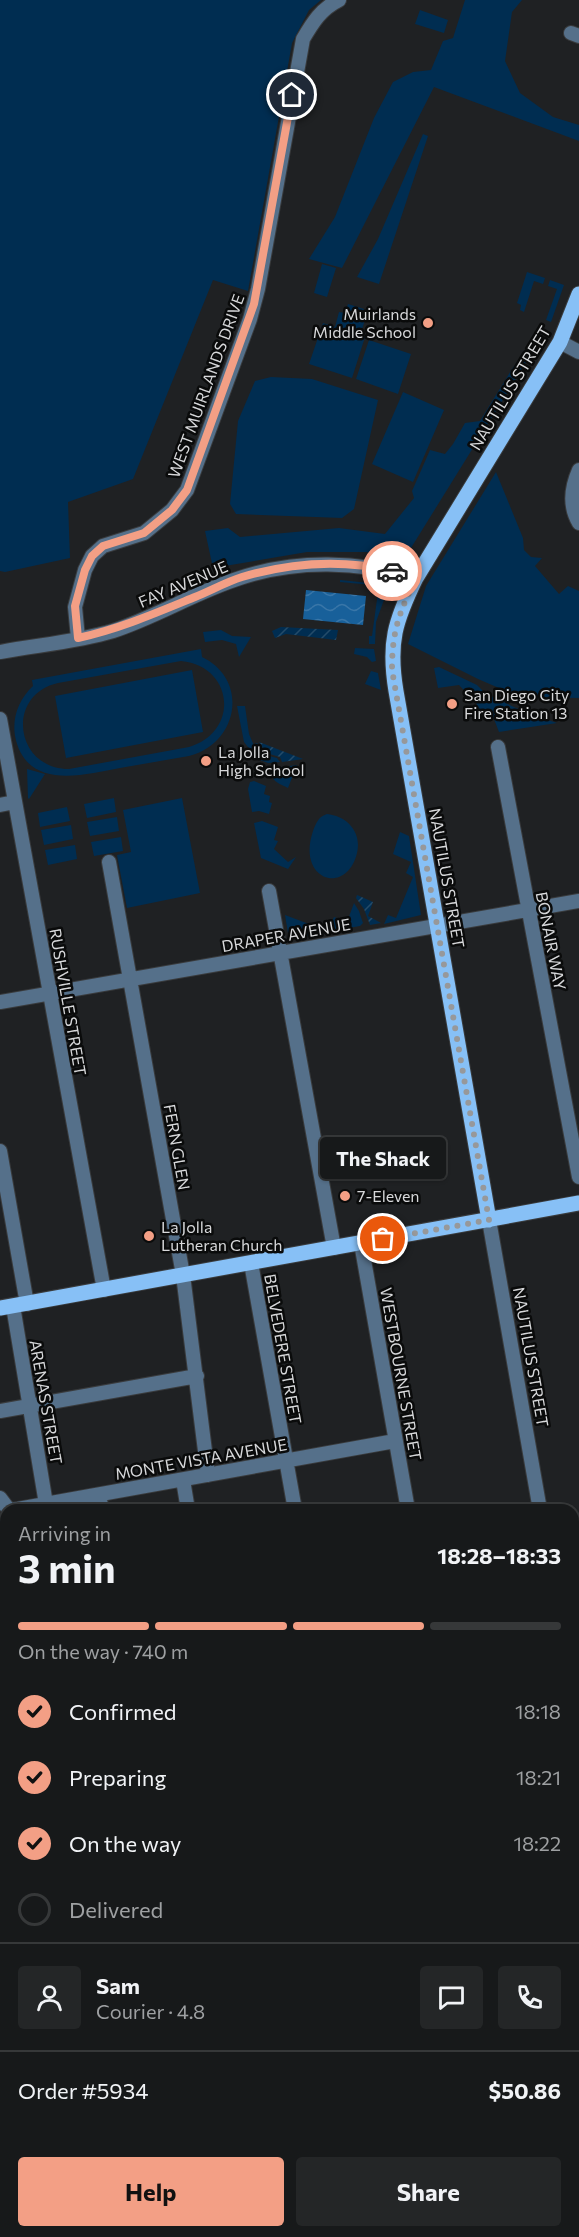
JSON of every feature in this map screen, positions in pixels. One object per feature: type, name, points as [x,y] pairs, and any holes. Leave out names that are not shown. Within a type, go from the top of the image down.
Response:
[{"type":"main road","name":"NAUTILUS STREET","points":[[489,1220],[392,670],[392,644],[395,626],[416,578],[560,342],[579,294]]},
{"type":"main road","points":[[13,1306],[579,1203]]},
{"type":"street","name":"WEST MUIRLANDS DRIVE","points":[[78,638],[75,606],[85,570],[92,556],[103,546],[144,533],[172,510],[187,490],[250,319],[258,289],[303,39],[322,11],[339,0]]},
{"type":"street","points":[[560,342],[579,352]]},
{"type":"street","points":[[578,473],[571,499],[574,515],[579,523]]},
{"type":"street","name":"FAY AVENUE","points":[[0,652],[112,631],[240,578],[285,568],[318,564],[351,565],[377,568],[416,578]]},
{"type":"street","name":"RUSHVILLE STREET","points":[[0,719],[104,1290]]},
{"type":"street","name":"BONAIR WAY","points":[[498,747],[579,1177]]},
{"type":"street","points":[[0,805],[15,802]]},
{"type":"street","name":"FERN GLEN","points":[[109,862],[183,1275],[208,1475]]},
{"type":"street","points":[[269,891],[334,1248]]},
{"type":"street","name":"DRAPER AVENUE","points":[[0,1002],[579,901]]},
{"type":"street","name":"ARENAS STREET","points":[[0,1150],[13,1306],[46,1504]]},
{"type":"street","name":"NAUTILUS STREET","points":[[489,1220],[539,1504]]},
{"type":"street","name":"WESTBOURNE STREET","points":[[361,1244],[407,1504]]},
{"type":"street","name":"BELVEDERE STREET","points":[[251,1263],[294,1504]]},
{"type":"street","points":[[0,1411],[196,1376]]},
{"type":"street","points":[[187,1504],[183,1480],[199,1460],[203,1436]]},
{"type":"street","name":"MONTE VISTA AVENUE","points":[[46,1504],[396,1441]]},
{"type":"street","points":[[99,1495],[101,1504]]},
{"type":"shaded area","points":[[0,0],[321,0],[309,10],[292,43],[248,291],[213,280],[133,479],[68,502],[70,558],[5,572],[0,571]]},
{"type":"shaded area","points":[[465,0],[522,0],[512,12],[505,61],[520,93],[553,117],[579,125],[579,141],[434,87],[342,268],[309,259],[335,217],[374,118],[393,82],[413,72],[431,70],[443,41],[453,38]]},
{"type":"shaded area","points":[[420,10],[448,20],[444,33],[415,24]]},
{"type":"shaded area","points":[[423,134],[428,136],[379,284],[357,277],[378,239]]},
{"type":"shaded area","points":[[322,264],[336,268],[327,297],[314,293]]},
{"type":"shaded area","points":[[527,272],[545,278],[543,284],[534,281],[524,312],[520,310],[521,305],[517,303]]},
{"type":"shaded area","points":[[550,280],[564,285],[551,322],[546,320],[557,289],[548,286]]},
{"type":"shaded area","points":[[348,304],[364,309],[361,318],[365,320],[360,335],[365,337],[352,378],[309,364],[323,323],[335,327],[339,312],[345,313]]},
{"type":"shaded area","points":[[534,339],[538,343],[406,556],[401,559],[366,552],[307,552],[213,568],[205,531],[228,528],[240,537],[339,528],[385,534],[414,498],[412,491],[430,450],[445,454],[465,423],[480,421],[512,369]]},
{"type":"shaded area","points":[[369,340],[411,354],[398,394],[356,379]]},
{"type":"shaded area","points":[[271,377],[312,379],[378,400],[354,509],[342,518],[236,514],[230,504],[238,421],[255,381]]},
{"type":"shaded area","points":[[403,392],[444,410],[413,482],[372,464]]},
{"type":"shaded area","points":[[496,472],[523,538],[524,550],[531,557],[542,558],[535,566],[559,594],[568,586],[579,591],[579,698],[520,697],[408,644],[426,586]]},
{"type":"shaded area","points":[[340,580],[384,586],[385,597],[376,622],[375,644],[369,644],[369,636],[372,636],[378,592],[372,585],[340,582]]},
{"type":"shaded area","points":[[281,627],[338,630],[336,640],[286,634],[275,638],[272,631]]},
{"type":"shaded area","points":[[221,630],[232,636],[251,637],[239,657],[236,644],[222,640],[205,642],[203,632]]},
{"type":"shaded area","points":[[355,648],[374,649],[376,661],[372,662],[367,657],[354,654]]},
{"type":"shaded area","points":[[201,649],[202,657],[217,667],[227,680],[232,695],[232,711],[218,739],[206,749],[189,756],[89,774],[57,775],[43,772],[31,765],[21,753],[15,736],[18,709],[33,686],[32,680]],"holes":[[[181,661],[199,666],[212,674],[220,686],[224,700],[223,715],[217,728],[205,739],[189,747],[69,769],[51,766],[37,757],[28,745],[23,730],[24,715],[30,702],[41,690],[58,683]]]},
{"type":"shaded area","points":[[439,667],[477,685],[486,694],[527,713],[557,723],[499,732],[492,714],[482,715],[476,703],[459,685],[438,688],[434,668]]},
{"type":"shaded area","points":[[192,670],[203,732],[66,758],[55,696]]},
{"type":"shaded area","points":[[371,671],[378,673],[381,690],[365,684]]},
{"type":"shaded area","points":[[237,706],[245,706],[249,734],[255,748],[252,752],[244,742]]},
{"type":"shaded area","points":[[259,742],[303,759],[282,762],[280,757],[266,753]]},
{"type":"shaded area","points":[[255,743],[259,744],[265,755],[277,758],[280,762],[268,763],[260,760],[262,757]]},
{"type":"shaded area","points":[[297,765],[288,788],[277,783],[273,778],[275,768]]},
{"type":"shaded area","points":[[27,769],[45,774],[29,799],[28,798]]},
{"type":"shaded area","points":[[254,781],[266,786],[264,794],[270,796],[269,802],[272,803],[269,814],[259,811],[252,812],[248,789],[250,782]]},
{"type":"shaded area","points":[[114,798],[116,812],[87,818],[84,804]]},
{"type":"shaded area","points":[[182,798],[200,893],[127,908],[117,855],[131,852],[123,810]]},
{"type":"shaded area","points":[[67,807],[70,821],[40,827],[38,813]]},
{"type":"shaded area","points":[[327,814],[341,818],[351,826],[358,845],[352,866],[344,875],[334,878],[325,877],[311,862],[310,848],[313,831],[316,823]]},
{"type":"shaded area","points":[[117,817],[119,831],[90,836],[87,822]]},
{"type":"shaded area","points":[[262,821],[278,827],[274,840],[278,841],[274,849],[288,862],[296,857],[288,869],[261,858],[254,823]]},
{"type":"shaded area","points":[[71,825],[73,839],[44,845],[41,830]]},
{"type":"shaded area","points":[[400,832],[409,836],[421,915],[384,924],[388,915],[396,918],[413,877],[406,873],[411,862],[393,854]]},
{"type":"shaded area","points":[[121,837],[123,851],[94,856],[91,842]]},
{"type":"shaded area","points":[[75,845],[77,859],[48,865],[45,850]]},
{"type":"shaded area","points":[[357,895],[373,902],[368,916],[381,923],[370,925],[364,909],[356,898]]},
{"type":"shaded area","points":[[354,903],[363,923],[360,926],[289,939],[285,915],[325,930],[334,917],[347,922]]},
{"type":"water","points":[[306,590],[366,596],[363,625],[303,619]]},
{"type":"way so far","points":[[383,1239],[489,1220],[392,670],[395,626],[416,578],[392,571]]},
{"type":"place","name":"Muirlands Middle School","points":[[428,323]]},
{"type":"place","name":"San Diego City Fire Station 13","points":[[452,704]]},
{"type":"place","name":"La Jolla High School","points":[[206,761]]},
{"type":"place","name":"7-Eleven","points":[[345,1196]]},
{"type":"place","name":"La Jolla Lutheran Church","points":[[149,1236]]},
{"type":"place","name":"The Shack","points":[[383,1239]]},
{"type":"route","points":[[292,95],[258,289],[250,319],[187,490],[172,510],[144,533],[103,546],[92,556],[85,570],[75,606],[78,638],[112,631],[240,578],[285,568],[318,564],[351,565],[392,571]]}]
